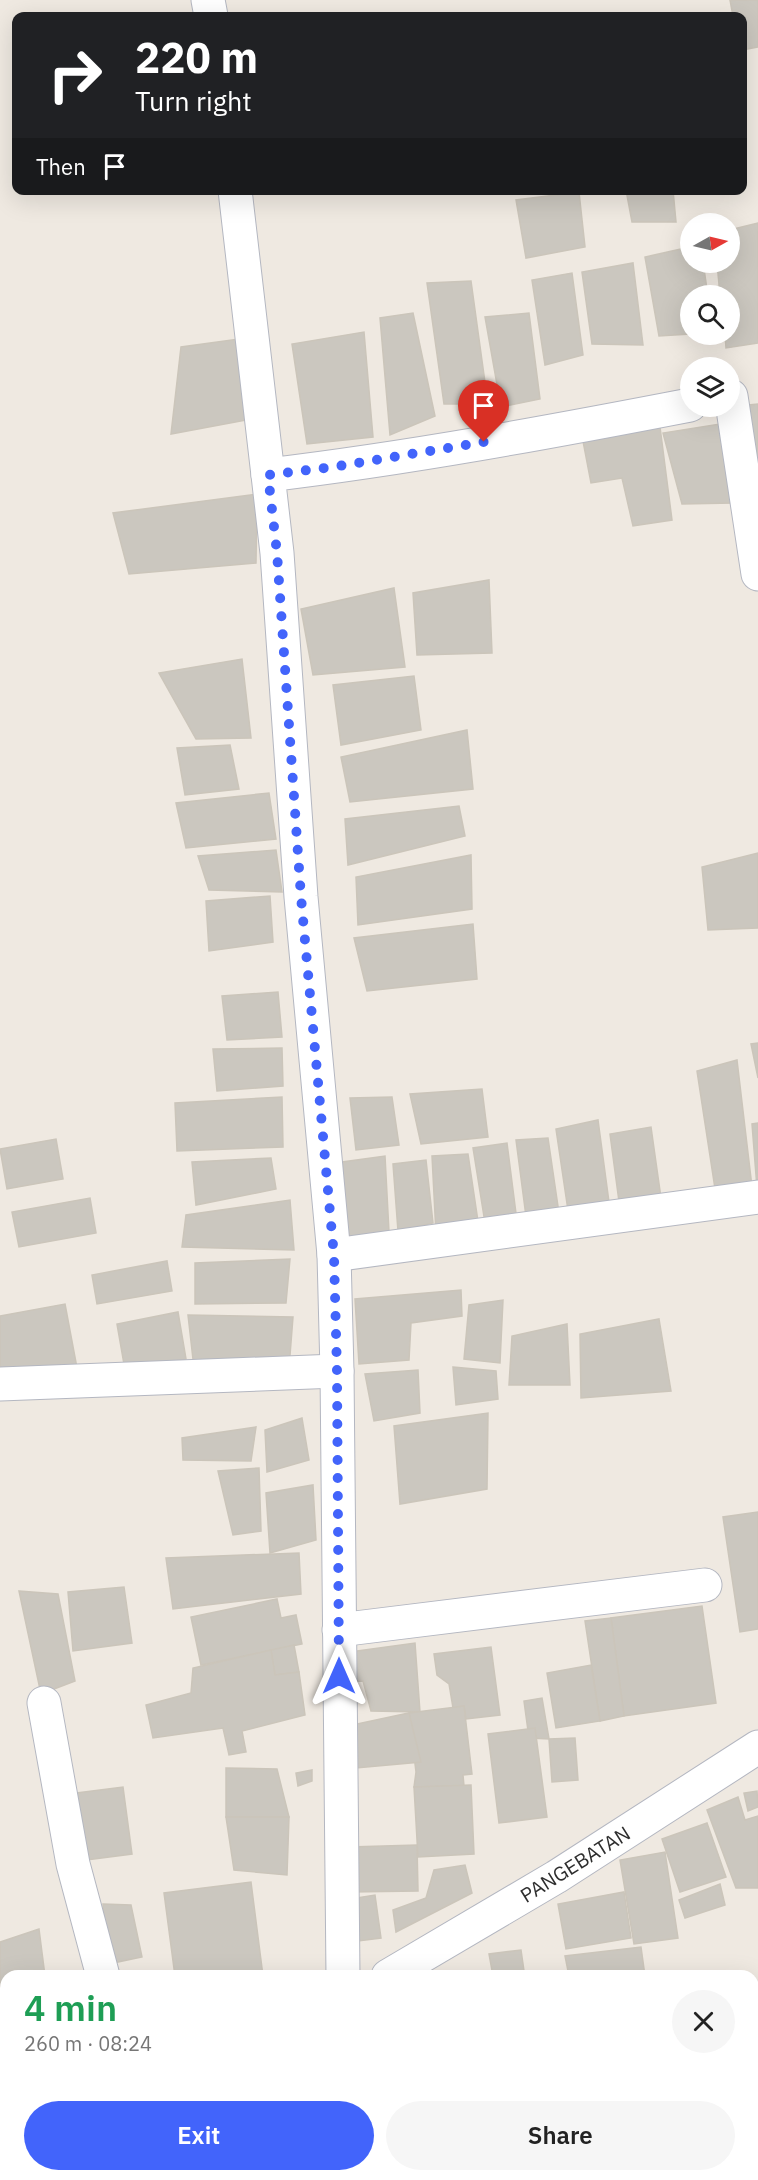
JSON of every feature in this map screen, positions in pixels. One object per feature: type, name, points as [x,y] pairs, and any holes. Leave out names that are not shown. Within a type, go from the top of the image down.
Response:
[{"type":"street","points":[[236,195],[277,553],[301,897],[334,1256],[342,1970]]},
{"type":"street","points":[[740,404],[758,574]]},
{"type":"street","points":[[268,475],[333,467],[560,430],[680,407]]},
{"type":"street","points":[[334,1256],[758,1197]]},
{"type":"street","points":[[0,1384],[337,1371]]},
{"type":"street","points":[[339,1630],[705,1585]]},
{"type":"street","points":[[44,1704],[73,1864],[101,1970]]},
{"type":"street","name":"PANGEBATAN","points":[[398,1970],[556,1877],[758,1747]]},
{"type":"building","points":[[730,0],[758,0],[758,47],[747,49],[747,12],[732,12]]},
{"type":"building","points":[[555,195],[579,195],[585,247],[526,258],[516,200]]},
{"type":"building","points":[[627,195],[673,195],[676,222],[632,222]]},
{"type":"building","points":[[758,223],[758,343],[726,348],[726,345],[740,345],[740,285],[719,285],[718,273],[740,273],[740,227]]},
{"type":"building","points":[[680,249],[680,273],[705,273],[706,285],[680,285],[680,335],[659,336],[645,257]]},
{"type":"building","points":[[633,263],[643,345],[592,344],[582,272]]},
{"type":"building","points":[[572,273],[583,355],[545,365],[532,280]]},
{"type":"building","points":[[471,281],[488,404],[444,404],[427,283]]},
{"type":"building","points":[[413,313],[435,416],[390,435],[380,318]]},
{"type":"building","points":[[529,313],[540,399],[501,407],[485,317]]},
{"type":"building","points":[[364,332],[373,437],[307,444],[292,344]]},
{"type":"building","points":[[246,338],[252,419],[171,434],[181,347]]},
{"type":"building","points":[[758,404],[758,527],[740,412],[740,406]]},
{"type":"building","points":[[726,423],[733,503],[682,504],[663,433]]},
{"type":"building","points":[[660,427],[672,520],[633,526],[622,478],[591,483],[582,436]]},
{"type":"building","points":[[257,494],[256,563],[129,574],[113,513]]},
{"type":"building","points":[[489,580],[492,653],[417,655],[413,593]]},
{"type":"building","points":[[394,588],[405,667],[313,675],[301,609]]},
{"type":"building","points":[[242,659],[251,738],[196,739],[159,673]]},
{"type":"building","points":[[414,676],[421,730],[341,745],[333,685]]},
{"type":"building","points":[[467,730],[473,789],[350,802],[341,757]]},
{"type":"building","points":[[230,745],[239,789],[185,795],[177,748]]},
{"type":"building","points":[[269,793],[276,839],[186,848],[176,803]]},
{"type":"building","points":[[459,806],[465,836],[348,865],[345,819]]},
{"type":"building","points":[[276,850],[282,892],[209,890],[198,856]]},
{"type":"building","points":[[758,853],[758,928],[708,930],[702,867]]},
{"type":"building","points":[[471,855],[472,909],[358,925],[356,877]]},
{"type":"building","points":[[270,896],[273,942],[209,951],[206,901]]},
{"type":"building","points":[[473,924],[477,979],[367,991],[354,938]]},
{"type":"building","points":[[278,992],[282,1037],[227,1040],[222,996]]},
{"type":"building","points":[[758,1043],[758,1078],[751,1044]]},
{"type":"building","points":[[282,1048],[283,1086],[217,1091],[213,1049]]},
{"type":"building","points":[[737,1060],[752,1187],[716,1195],[697,1071]]},
{"type":"building","points":[[482,1089],[488,1137],[421,1144],[410,1094]]},
{"type":"building","points":[[282,1097],[283,1147],[177,1151],[175,1103]]},
{"type":"building","points":[[392,1097],[399,1145],[356,1150],[350,1098]]},
{"type":"building","points":[[598,1120],[611,1217],[569,1217],[556,1129]]},
{"type":"building","points":[[758,1123],[758,1188],[757,1188],[752,1124]]},
{"type":"building","points":[[651,1127],[662,1205],[620,1209],[610,1134]]},
{"type":"building","points":[[548,1138],[560,1220],[527,1224],[516,1140]]},
{"type":"building","points":[[56,1139],[63,1179],[7,1189],[0,1149]]},
{"type":"building","points":[[507,1143],[518,1229],[486,1229],[473,1148]]},
{"type":"building","points":[[468,1154],[479,1228],[436,1234],[432,1156]]},
{"type":"building","points":[[385,1156],[389,1232],[343,1237],[335,1163]]},
{"type":"building","points":[[271,1158],[276,1189],[196,1205],[192,1162]]},
{"type":"building","points":[[426,1160],[433,1223],[398,1231],[393,1164]]},
{"type":"building","points":[[90,1198],[96,1233],[19,1247],[12,1212]]},
{"type":"building","points":[[290,1200],[294,1250],[182,1247],[186,1215]]},
{"type":"building","points":[[290,1259],[286,1303],[195,1304],[195,1263]]},
{"type":"building","points":[[167,1261],[172,1291],[97,1304],[92,1275]]},
{"type":"building","points":[[461,1290],[462,1316],[411,1323],[409,1360],[359,1364],[355,1299]]},
{"type":"building","points":[[503,1300],[500,1363],[464,1359],[469,1305]]},
{"type":"building","points":[[65,1304],[77,1368],[0,1382],[0,1316]]},
{"type":"building","points":[[178,1312],[186,1359],[125,1370],[117,1324]]},
{"type":"building","points":[[188,1315],[293,1317],[289,1368],[194,1368]]},
{"type":"building","points":[[659,1319],[671,1391],[581,1398],[580,1334]]},
{"type":"building","points":[[567,1324],[570,1385],[509,1385],[512,1336]]},
{"type":"building","points":[[453,1367],[496,1371],[498,1399],[456,1405]]},
{"type":"building","points":[[418,1370],[420,1413],[374,1421],[365,1374]]},
{"type":"building","points":[[488,1413],[487,1489],[400,1504],[394,1426]]},
{"type":"building","points":[[302,1418],[309,1460],[267,1472],[265,1430]]},
{"type":"building","points":[[256,1427],[251,1461],[183,1460],[182,1438]]},
{"type":"building","points":[[259,1468],[261,1531],[233,1535],[218,1471]]},
{"type":"building","points":[[313,1485],[316,1540],[270,1553],[266,1493]]},
{"type":"building","points":[[758,1512],[758,1629],[740,1632],[723,1517]]},
{"type":"building","points":[[299,1553],[301,1594],[173,1609],[166,1558]]},
{"type":"building","points":[[124,1587],[132,1643],[73,1651],[68,1592]]},
{"type":"building","points":[[19,1591],[58,1594],[75,1681],[41,1694]]},
{"type":"building","points":[[277,1599],[281,1618],[296,1615],[302,1644],[201,1665],[191,1617]]},
{"type":"building","points":[[702,1606],[716,1703],[624,1716],[611,1618]]},
{"type":"building","points":[[611,1618],[624,1716],[600,1721],[585,1621]]},
{"type":"building","points":[[415,1643],[420,1712],[371,1711],[363,1681],[344,1682],[343,1653]]},
{"type":"building","points":[[294,1645],[299,1672],[275,1675],[271,1650]]},
{"type":"building","points":[[491,1647],[500,1715],[466,1719],[464,1706],[453,1708],[449,1684],[437,1675],[434,1654]]},
{"type":"building","points":[[271,1650],[275,1675],[299,1672],[305,1715],[242,1731],[246,1752],[229,1755],[223,1728],[153,1738],[146,1705],[191,1693],[193,1668]]},
{"type":"building","points":[[591,1665],[600,1721],[556,1728],[547,1673]]},
{"type":"building","points":[[542,1698],[549,1739],[529,1738],[524,1701]]},
{"type":"building","points":[[464,1706],[472,1774],[463,1775],[464,1786],[414,1787],[416,1772],[409,1713]]},
{"type":"building","points":[[409,1713],[421,1762],[356,1768],[352,1725]]},
{"type":"building","points":[[535,1728],[547,1817],[499,1823],[488,1734]]},
{"type":"building","points":[[575,1738],[578,1780],[552,1782],[549,1739]]},
{"type":"building","points":[[226,1768],[277,1769],[289,1817],[226,1817]]},
{"type":"building","points":[[312,1770],[312,1781],[298,1786],[296,1773]]},
{"type":"building","points":[[471,1785],[474,1854],[418,1857],[414,1787]]},
{"type":"building","points":[[123,1787],[132,1854],[79,1861],[69,1794]]},
{"type":"building","points":[[757,1791],[758,1807],[748,1811],[744,1793]]},
{"type":"building","points":[[738,1797],[745,1820],[758,1816],[758,1888],[736,1888],[707,1810]]},
{"type":"building","points":[[226,1817],[289,1817],[287,1875],[234,1870]]},
{"type":"building","points":[[707,1823],[726,1877],[680,1892],[662,1839]]},
{"type":"building","points":[[417,1845],[418,1891],[350,1892],[349,1847]]},
{"type":"building","points":[[665,1852],[678,1938],[634,1944],[620,1860]]},
{"type":"building","points":[[465,1865],[472,1893],[396,1932],[393,1910],[426,1898],[434,1870]]},
{"type":"building","points":[[251,1882],[262,1970],[174,1970],[164,1893]]},
{"type":"building","points":[[720,1884],[725,1905],[685,1918],[679,1900]]},
{"type":"building","points":[[624,1892],[631,1938],[566,1949],[558,1904]]},
{"type":"building","points":[[375,1895],[381,1938],[350,1942],[343,1900]]},
{"type":"building","points":[[103,1904],[131,1905],[142,1957],[113,1963],[104,1925]]},
{"type":"building","points":[[39,1929],[44,1970],[0,1970],[0,1942]]},
{"type":"building","points":[[641,1947],[644,1970],[568,1970],[565,1956]]},
{"type":"building","points":[[521,1950],[524,1970],[492,1970],[489,1954]]},
{"type":"route","points":[[339,1676],[334,1256],[301,897],[277,553],[268,475],[333,467],[484,442]]}]
